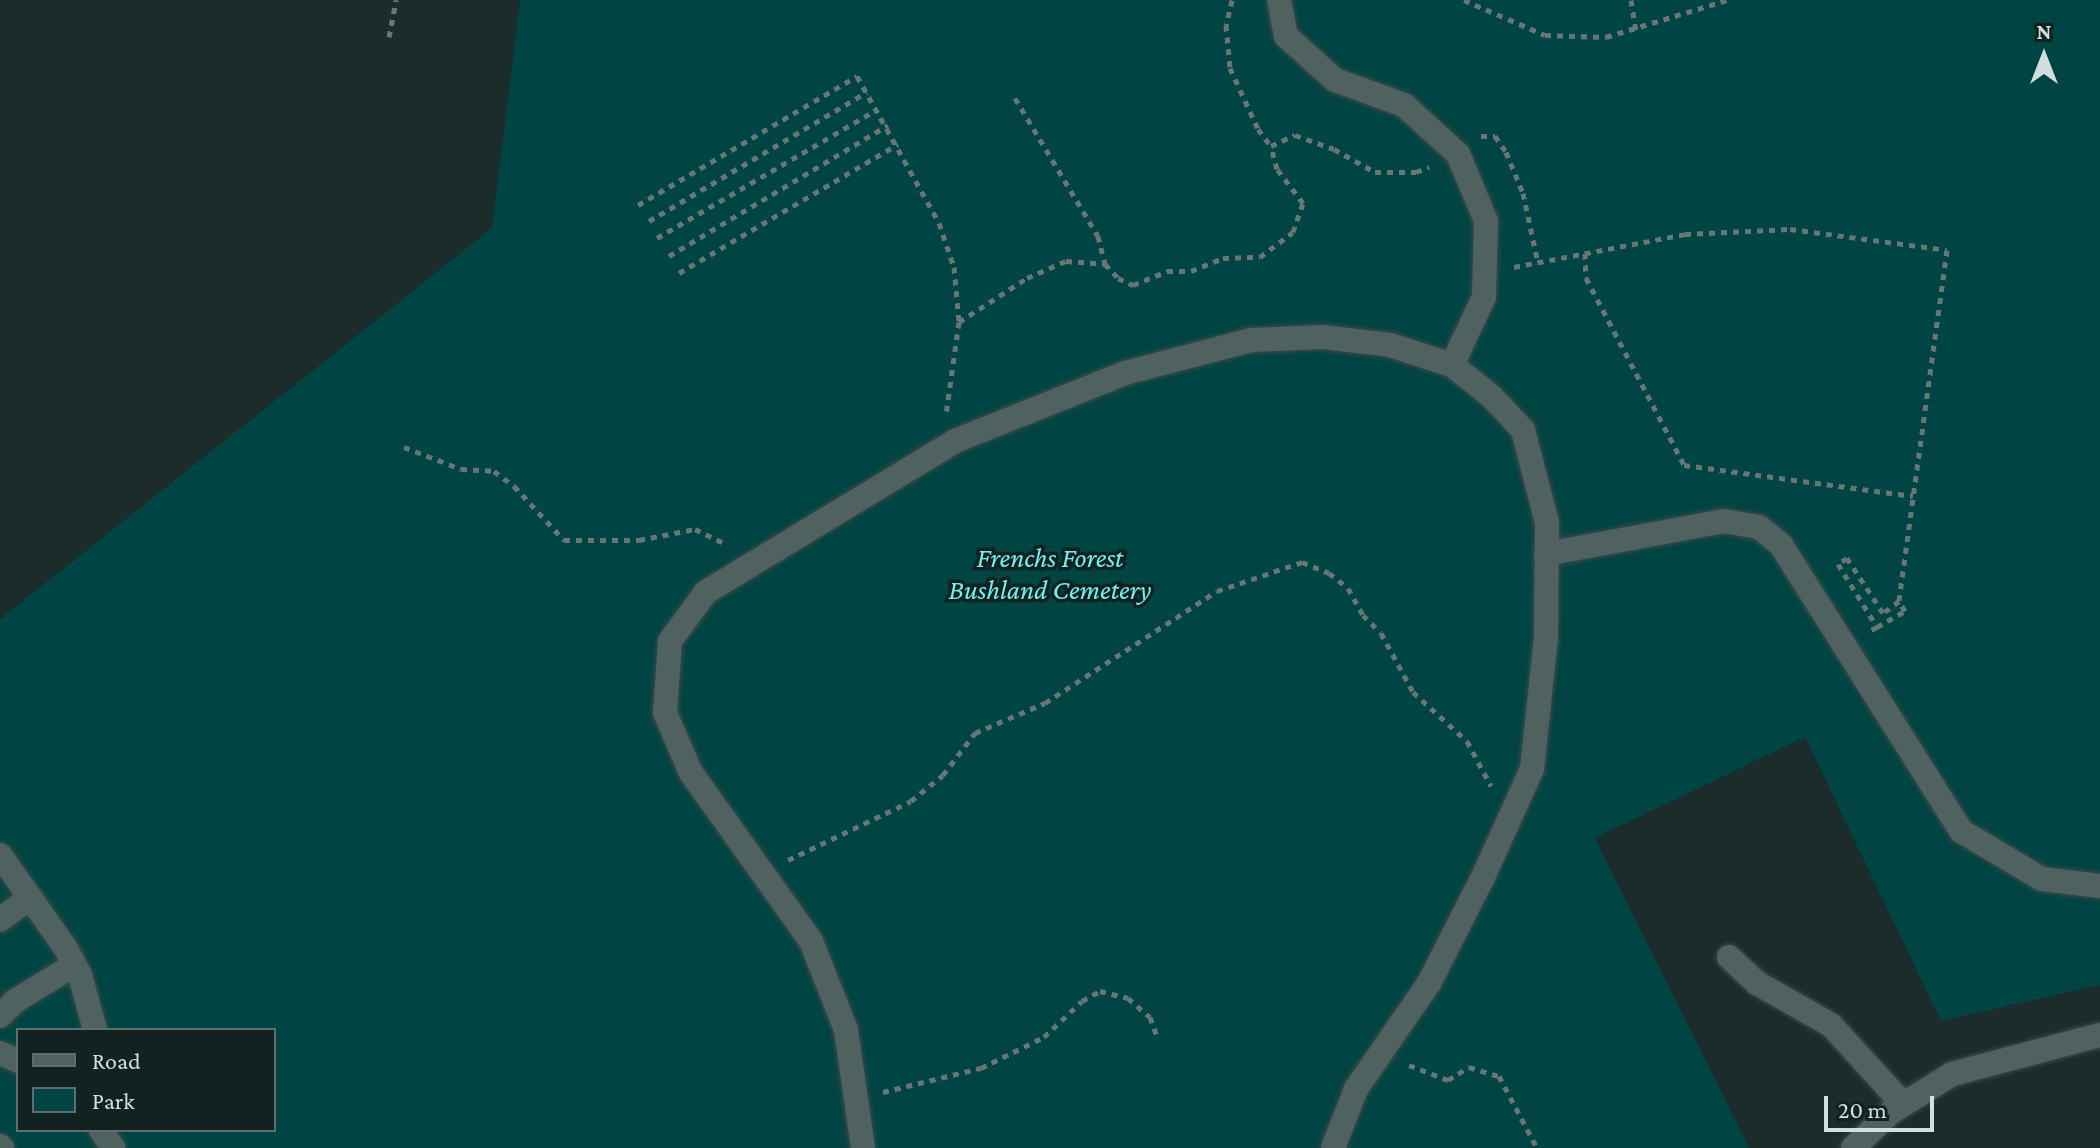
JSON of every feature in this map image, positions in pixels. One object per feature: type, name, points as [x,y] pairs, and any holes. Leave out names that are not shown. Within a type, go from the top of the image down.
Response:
[{"type":"street","points":[[1279,0],[1286,36],[1335,80],[1404,105],[1458,154],[1486,221],[1485,264],[1484,297],[1452,365]]},
{"type":"street","points":[[863,1148],[846,1030],[811,941],[691,773],[665,713],[670,641],[706,592],[955,441],[1125,373],[1252,340],[1323,337],[1390,345],[1452,365],[1491,396],[1523,430],[1547,523],[1546,638],[1532,769],[1429,983],[1356,1089],[1333,1148]]},
{"type":"street","points":[[1546,554],[1724,521],[1759,527],[1781,545],[1961,831],[2042,879],[2100,886]]},
{"type":"street","points":[[0,855],[74,965],[94,1028]]},
{"type":"street","points":[[0,920],[30,897]]},
{"type":"street","points":[[1729,957],[1757,983],[1831,1025],[1903,1104]]},
{"type":"street","points":[[0,1016],[15,1001],[74,965]]},
{"type":"street","points":[[1853,1148],[1903,1104],[1952,1074],[2100,1035]]},
{"type":"path","points":[[389,37],[396,0]]},
{"type":"path","points":[[1015,98],[1098,236],[1105,264],[1118,278],[1133,285],[1167,271],[1191,271],[1223,258],[1260,257],[1293,232],[1303,203],[1277,169],[1271,146],[1258,129],[1230,68],[1226,25],[1232,0]]},
{"type":"path","points":[[1464,0],[1545,35],[1606,37],[1727,0]]},
{"type":"path","points":[[1631,0],[1636,30]]},
{"type":"path","points":[[638,205],[857,76],[888,125],[939,223],[954,267],[959,322],[944,408],[955,441]]},
{"type":"path","points":[[649,221],[867,92]]},
{"type":"path","points":[[657,238],[878,109]]},
{"type":"path","points":[[669,256],[888,125]]},
{"type":"path","points":[[1271,146],[1295,135],[1334,149],[1375,172],[1416,172],[1458,154],[1476,136],[1495,136],[1506,152],[1523,193],[1538,263]]},
{"type":"path","points":[[679,273],[898,144]]},
{"type":"path","points":[[1485,264],[1511,268],[1685,234],[1790,229],[1947,250],[1899,601],[1905,611],[1844,645]]},
{"type":"path","points":[[1585,253],[1586,278],[1684,465],[1913,496]]},
{"type":"path","points":[[959,322],[1027,278],[1066,261],[1105,264]]},
{"type":"path","points":[[404,447],[461,469],[494,471],[514,486],[564,540],[639,540],[695,529],[718,539],[753,564]]},
{"type":"path","points":[[1877,627],[1838,564],[1847,558],[1883,613],[1899,601]]},
{"type":"path","points":[[764,875],[803,851],[911,801],[943,775],[975,733],[1045,703],[1217,591],[1302,562],[1329,573],[1348,588],[1363,615],[1381,633],[1413,692],[1467,741],[1498,799],[1514,807]]},
{"type":"path","points":[[854,1096],[893,1090],[981,1068],[1044,1037],[1082,1001],[1100,991],[1128,998],[1150,1017],[1157,1036]]},
{"type":"path","points":[[1380,1054],[1448,1080],[1469,1067],[1499,1076],[1537,1148]]},
{"type":"green space","name":"Frenchs Forest Bushland Cemetery","points":[[520,0],[2100,0],[2100,985],[1941,1021],[1805,737],[1595,838],[1749,1148],[0,1148],[0,619],[492,228]]}]
